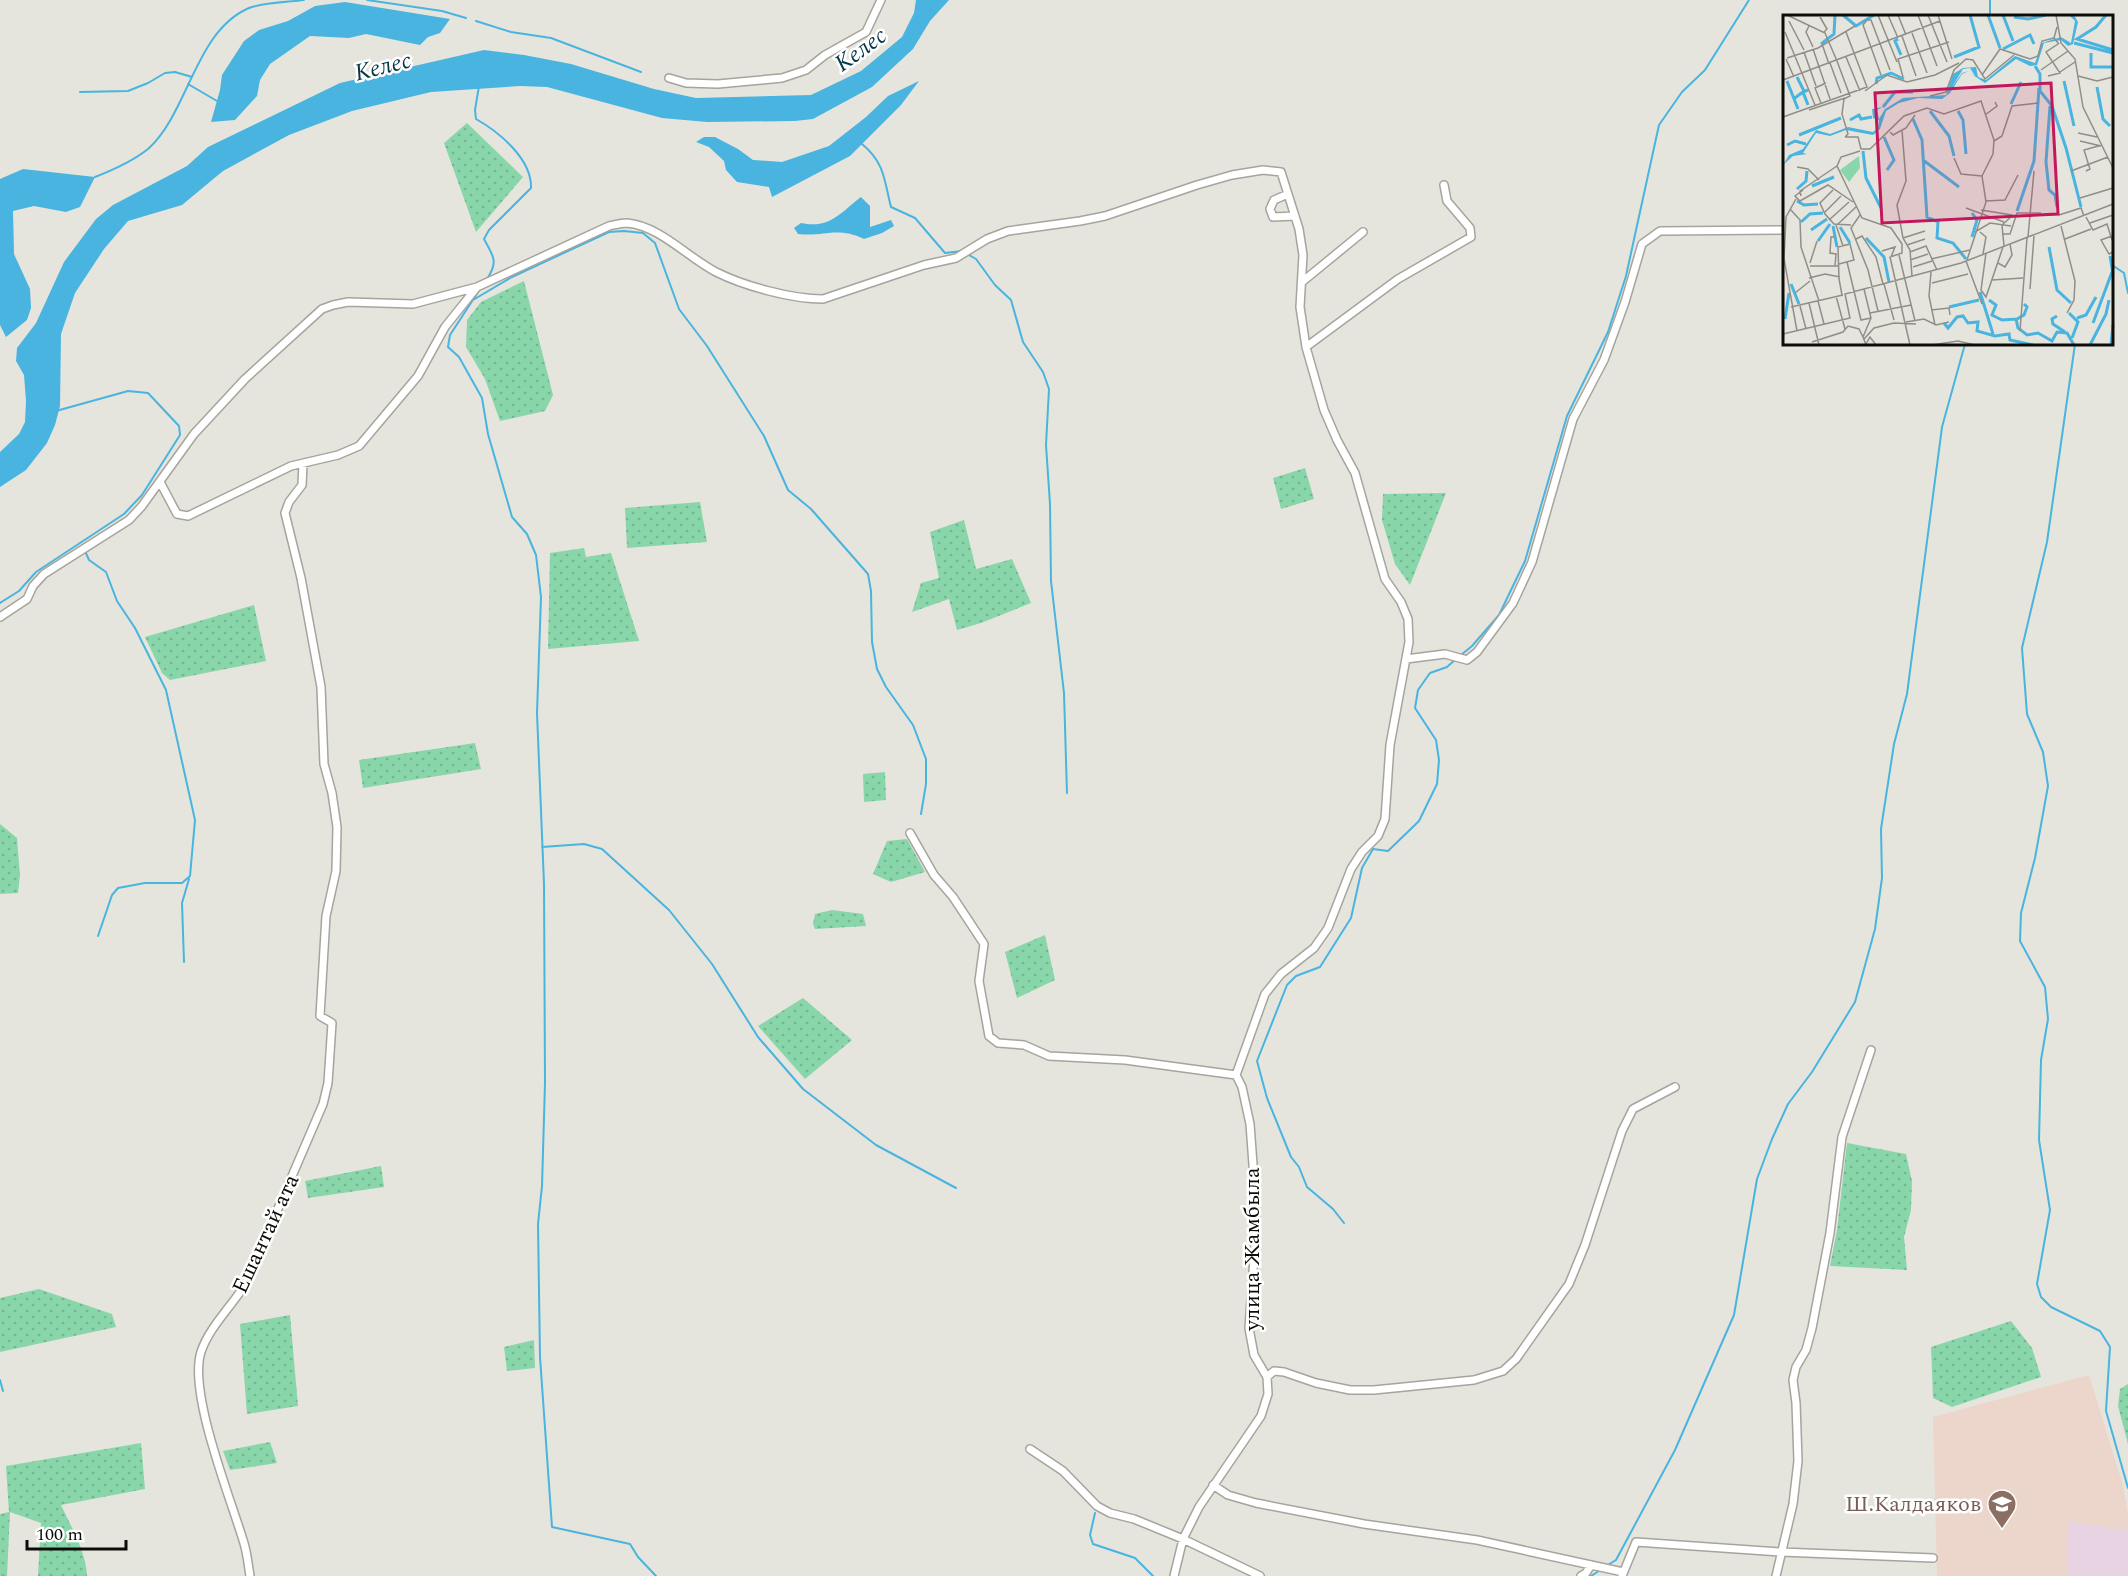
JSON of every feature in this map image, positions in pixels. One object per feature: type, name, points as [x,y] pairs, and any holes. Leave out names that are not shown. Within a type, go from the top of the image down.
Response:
[{"type":"street","points":[[669,78],[686,83],[718,84],[782,78],[806,70],[825,55],[866,32],[881,0]]},
{"type":"street","points":[[0,618],[27,599],[33,586],[44,574],[129,520],[142,506],[194,434],[245,379],[321,309],[333,304],[348,302],[413,304],[495,280],[609,226],[626,223],[648,229],[715,271],[732,279],[779,292],[823,299],[924,265],[956,258],[987,239],[1008,231],[1106,216],[1232,175],[1263,170],[1281,172],[1299,229],[1304,255],[1300,307],[1306,347],[1324,410],[1355,473],[1385,579],[1401,602],[1408,619],[1409,642],[1390,745],[1385,819],[1378,836],[1362,852],[1351,869],[1328,928],[1314,948],[1281,974],[1265,994],[1236,1075],[1125,1060],[1049,1056],[1024,1045],[998,1043],[989,1036],[980,981],[984,944],[953,897],[934,875],[910,833]]},
{"type":"street","points":[[1306,347],[1398,279],[1471,237],[1470,228],[1447,201],[1444,185]]},
{"type":"street","points":[[1288,194],[1274,200],[1270,209],[1273,217],[1295,216]]},
{"type":"street","points":[[1406,659],[1445,654],[1467,660],[1477,652],[1513,603],[1532,562],[1573,419],[1604,360],[1625,302],[1642,244],[1660,231],[1783,230]]},
{"type":"street","points":[[1302,282],[1363,232]]},
{"type":"street","points":[[160,482],[177,514],[188,516],[242,492],[291,466],[338,455],[359,446],[418,376],[445,327],[477,286]]},
{"type":"street","name":"Ешантай ата","points":[[250,1576],[244,1543],[205,1416],[198,1366],[209,1334],[234,1303],[246,1283],[319,1113],[328,1083],[332,1023],[320,1016],[326,916],[336,871],[337,827],[332,793],[324,764],[321,687],[301,578],[285,513],[289,502],[302,485],[303,464]]},
{"type":"street","points":[[1776,1576],[1793,1504],[1798,1461],[1796,1403],[1792,1380],[1796,1367],[1806,1350],[1812,1328],[1830,1233],[1842,1137],[1871,1050]]},
{"type":"street","name":"улица Жамбыла","points":[[1174,1576],[1183,1539],[1213,1485],[1261,1416],[1268,1394],[1266,1377],[1254,1355],[1249,1328],[1256,1229],[1254,1178],[1250,1124],[1242,1087],[1236,1075]]},
{"type":"street","points":[[1266,1377],[1274,1371],[1284,1372],[1339,1388],[1374,1390],[1474,1380],[1503,1371],[1516,1359],[1569,1284],[1585,1245],[1622,1131],[1633,1109],[1675,1087]]},
{"type":"street","points":[[1030,1449],[1063,1472],[1097,1506],[1110,1513],[1134,1519],[1183,1539],[1260,1576]]},
{"type":"street","points":[[1213,1485],[1228,1495],[1256,1503],[1364,1524],[1477,1540],[1623,1574],[1636,1542],[1781,1552],[1933,1558]]},
{"type":"street","points":[[1581,1576],[1587,1573],[1591,1565]]},
{"type":"shaded area","points":[[2089,1375],[2122,1482],[2128,1513],[2128,1530],[2067,1521],[2068,1576],[1937,1576],[1933,1417]]},
{"type":"shaded area","points":[[2066,1521],[2128,1530],[2128,1576],[2068,1576]]},
{"type":"green space","points":[[467,123],[523,177],[476,232],[444,143]]},
{"type":"green space","points":[[524,281],[553,395],[545,411],[500,421],[485,379],[466,347],[467,320],[481,302]]},
{"type":"green space","points":[[1305,468],[1314,499],[1281,509],[1273,478]]},
{"type":"green space","points":[[1446,493],[1410,585],[1395,564],[1382,520],[1383,494]]},
{"type":"green space","points":[[700,502],[707,542],[627,548],[625,508]]},
{"type":"green space","points":[[964,520],[976,569],[1012,559],[1031,603],[957,630],[949,599],[912,612],[921,583],[939,578],[930,532]]},
{"type":"green space","points":[[584,548],[586,557],[611,553],[639,641],[548,649],[550,553]]},
{"type":"green space","points":[[254,605],[266,661],[170,680],[162,673],[145,637]]},
{"type":"green space","points":[[475,743],[481,769],[363,788],[359,760]]},
{"type":"green space","points":[[885,772],[886,800],[864,802],[863,774]]},
{"type":"green space","points":[[0,824],[17,838],[20,875],[18,893],[0,894]]},
{"type":"green space","points":[[907,839],[925,872],[891,882],[873,874],[887,841]]},
{"type":"green space","points":[[832,910],[863,914],[866,926],[815,929],[813,924],[815,914]]},
{"type":"green space","points":[[1045,935],[1055,980],[1017,998],[1005,952]]},
{"type":"green space","points":[[803,998],[852,1040],[805,1079],[758,1026]]},
{"type":"green space","points":[[1847,1143],[1906,1154],[1912,1181],[1911,1210],[1904,1237],[1907,1270],[1830,1266],[1837,1230]]},
{"type":"green space","points":[[381,1166],[384,1187],[308,1198],[305,1181]]},
{"type":"green space","points":[[39,1289],[112,1314],[116,1327],[0,1352],[0,1298]]},
{"type":"green space","points":[[290,1315],[298,1406],[247,1414],[240,1324]]},
{"type":"green space","points":[[2011,1321],[2032,1348],[2041,1377],[1952,1407],[1933,1398],[1931,1347]]},
{"type":"green space","points":[[534,1340],[535,1368],[507,1371],[504,1347]]},
{"type":"green space","points":[[2128,1384],[2128,1444],[2118,1406],[2120,1389]]},
{"type":"green space","points":[[270,1442],[277,1463],[230,1470],[223,1451]]},
{"type":"green space","points":[[141,1443],[145,1489],[61,1505],[81,1548],[87,1576],[38,1576],[41,1523],[10,1512],[7,1576],[0,1576],[0,1514],[9,1512],[6,1466]]},
{"type":"water","name":"Келес","points":[[916,0],[949,0],[930,21],[913,49],[872,87],[813,119],[707,122],[662,118],[547,87],[520,86],[431,92],[352,111],[289,135],[223,171],[182,205],[128,221],[104,249],[75,293],[61,334],[60,406],[55,425],[47,443],[26,470],[0,487],[0,452],[19,434],[25,422],[24,375],[16,361],[17,348],[36,323],[64,262],[96,219],[113,205],[187,166],[208,147],[340,83],[484,50],[571,64],[654,89],[696,98],[811,95],[861,71],[902,37],[914,13]]},
{"type":"water","points":[[345,2],[450,19],[440,33],[428,37],[420,45],[366,34],[349,38],[310,36],[270,64],[260,80],[257,96],[235,120],[211,122],[222,75],[244,41],[259,30],[288,21],[315,6]]},
{"type":"water","points":[[919,81],[901,105],[850,156],[772,197],[769,187],[737,182],[726,170],[724,161],[709,147],[696,142],[704,137],[715,137],[753,160],[782,162],[829,146],[888,96]]},
{"type":"water","points":[[23,169],[95,177],[80,207],[66,212],[34,206],[13,211],[14,254],[30,289],[31,308],[27,320],[6,337],[0,325],[0,179]]},
{"type":"water","points":[[861,197],[870,206],[870,227],[891,220],[894,226],[864,239],[838,232],[798,234],[794,228],[801,223],[827,222]]},
{"type":"waterway","points":[[95,177],[136,157],[148,149],[162,133],[204,53],[231,19],[254,6],[304,0]]},
{"type":"waterway","points":[[367,0],[442,11],[466,18]]},
{"type":"waterway","points":[[1461,655],[1499,615],[1525,561],[1567,416],[1608,332],[1626,276],[1659,125],[1682,92],[1705,70],[1749,0]]},
{"type":"waterway","points":[[1990,0],[1990,15]]},
{"type":"waterway","points":[[476,21],[511,32],[551,38],[641,72]]},
{"type":"waterway","points":[[80,92],[128,91],[165,73],[175,72],[192,77]]},
{"type":"waterway","points":[[188,84],[217,101]]},
{"type":"waterway","points":[[479,86],[475,110],[476,119],[504,139],[520,157],[530,177],[531,188],[489,230],[484,239],[494,263],[487,279]]},
{"type":"waterway","points":[[862,144],[870,151],[879,165],[891,207],[915,218],[945,253],[962,251]]},
{"type":"waterway","points":[[473,300],[512,277],[609,232],[643,233],[655,243],[679,309],[707,346],[764,436],[788,490],[811,509],[868,574],[871,591],[872,642],[877,669],[886,687],[913,725],[926,759],[926,784],[921,814]]},
{"type":"waterway","points":[[967,254],[976,259],[995,285],[1011,300],[1023,342],[1043,372],[1049,389],[1046,445],[1050,504],[1051,581],[1064,693],[1067,793]]},
{"type":"waterway","points":[[2113,266],[2124,273],[2128,293]]},
{"type":"waterway","points":[[480,289],[450,335],[448,347],[459,357],[482,398],[488,434],[512,517],[527,534],[536,555],[541,597],[537,713],[544,884],[545,1083],[542,1186],[538,1224],[540,1357],[552,1527],[630,1544],[638,1557],[656,1576]]},
{"type":"waterway","points":[[1606,1566],[1616,1560],[1675,1450],[1734,1315],[1757,1179],[1772,1139],[1788,1104],[1812,1072],[1855,1002],[1875,929],[1882,878],[1881,829],[1894,744],[1907,694],[1942,427],[1965,345]]},
{"type":"waterway","points":[[2075,345],[2047,542],[2022,648],[2027,714],[2043,752],[2048,786],[2035,858],[2021,913],[2020,941],[2045,987],[2048,1019],[2041,1060],[2039,1140],[2050,1210],[2037,1284],[2041,1297],[2051,1307],[2100,1331],[2110,1347],[2106,1411],[2128,1488]]},
{"type":"waterway","points":[[0,603],[19,591],[36,572],[124,514],[142,495],[180,435],[179,426],[148,393],[128,391],[56,411]]},
{"type":"waterway","points":[[85,551],[89,560],[106,572],[117,601],[135,628],[166,690],[195,820],[190,876],[182,883],[145,883],[118,888],[112,895],[98,936]]},
{"type":"waterway","points":[[1344,1223],[1333,1209],[1307,1187],[1299,1167],[1291,1157],[1267,1098],[1257,1061],[1287,985],[1296,976],[1320,967],[1351,918],[1362,868],[1373,849],[1388,851],[1419,821],[1437,784],[1439,760],[1436,740],[1415,708],[1418,690],[1430,673],[1447,667],[1456,659]]},
{"type":"waterway","points":[[542,847],[584,844],[602,849],[669,910],[712,964],[758,1037],[803,1089],[876,1145],[956,1188]]},
{"type":"waterway","points":[[184,962],[182,903],[189,879]]},
{"type":"waterway","points":[[0,1380],[3,1391]]},
{"type":"waterway","points":[[1095,1513],[1090,1535],[1093,1544],[1135,1558],[1153,1576]]},
{"type":"waterway","points":[[1591,1576],[1602,1569]]},
{"type":"place","name":"Ш.Калдаяков","points":[[2002,1530]]}]
